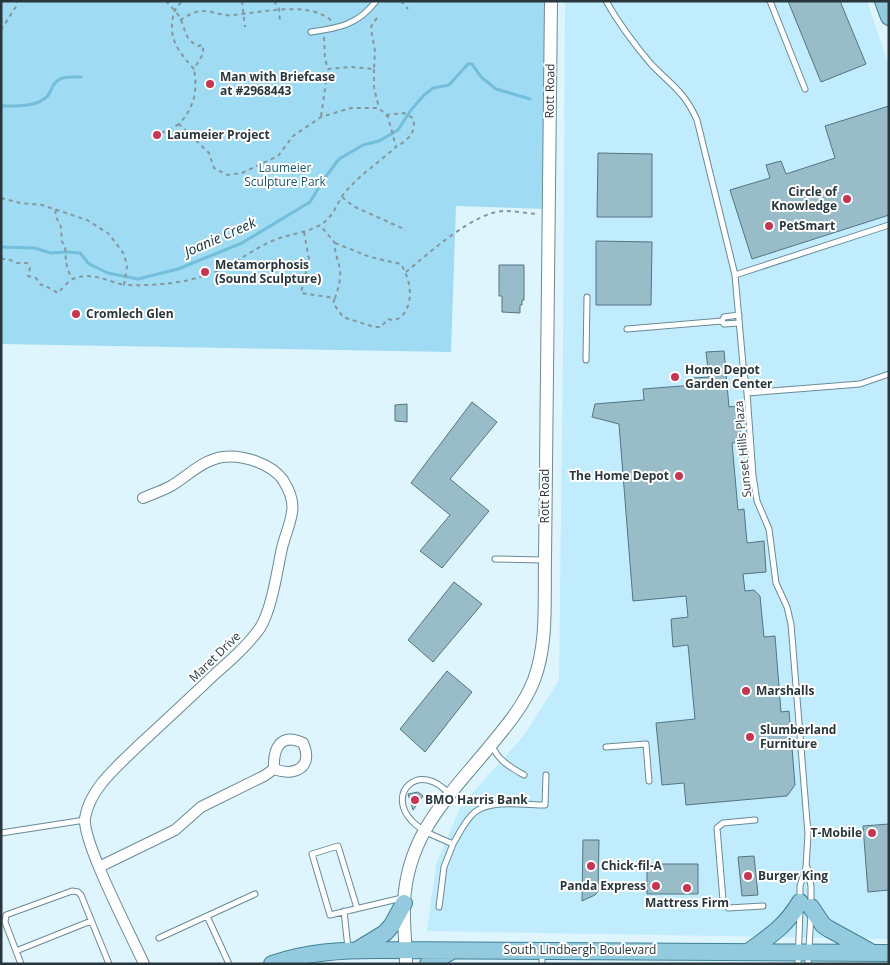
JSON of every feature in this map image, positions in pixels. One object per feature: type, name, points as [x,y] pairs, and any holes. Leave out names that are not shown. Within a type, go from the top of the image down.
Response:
[{"type":"main road","points":[[883,1],[889,17]]},
{"type":"main road","points":[[353,950],[389,929],[404,900]]},
{"type":"main road","points":[[767,964],[748,952],[779,930],[792,915],[805,905],[829,929],[871,952]]},
{"type":"main road","name":"South Lindbergh Boulevard","points":[[275,963],[291,958],[329,955],[353,950],[406,957],[454,950],[542,957],[748,952],[803,958],[871,952],[889,953]]},
{"type":"main road","points":[[428,964],[454,950]]},
{"type":"main road","points":[[848,964],[871,952]]},
{"type":"street","name":"Rott Road","points":[[406,957],[404,900],[410,866],[424,830],[449,794],[491,745],[529,692],[538,668],[544,632],[551,1]]},
{"type":"street","name":"Maret Drive","points":[[85,820],[97,788],[127,757],[228,662],[252,638],[260,627],[266,615],[285,536],[294,511],[291,492],[282,478],[253,459],[237,456],[214,458],[200,465],[170,486],[143,498]]},
{"type":"street","points":[[99,867],[175,830],[202,807],[264,776],[274,769]]},
{"type":"street","points":[[85,820],[86,831],[99,867],[144,964]]},
{"type":"lane","points":[[311,32],[355,21],[364,16],[376,1]]},
{"type":"lane","name":"Sunset Hills Plaza","points":[[606,1],[634,43],[653,66],[678,88],[692,108],[697,120],[735,275],[743,365],[748,393],[753,476],[757,502],[769,529],[776,583],[787,607],[791,624],[808,834],[806,866],[800,886],[805,905],[803,958]]},
{"type":"lane","points":[[770,1],[805,89]]},
{"type":"lane","points":[[735,275],[889,226]]},
{"type":"lane","points":[[586,360],[588,297]]},
{"type":"lane","points":[[722,321],[724,317],[738,315]]},
{"type":"lane","points":[[627,329],[722,321],[724,324],[739,323]]},
{"type":"lane","points":[[748,393],[860,384],[888,377]]},
{"type":"lane","points":[[495,559],[545,560]]},
{"type":"lane","points":[[606,747],[646,744],[649,781]]},
{"type":"lane","points":[[491,745],[496,754],[506,764],[524,775]]},
{"type":"lane","points":[[439,907],[444,867],[452,844],[470,818],[484,807],[495,805],[545,805],[546,775]]},
{"type":"lane","points":[[449,794],[442,785],[418,780],[408,785],[403,796],[404,809],[413,822],[424,830],[452,844]]},
{"type":"lane","points":[[1,833],[85,820]]},
{"type":"lane","points":[[755,820],[723,823],[717,828],[723,900],[728,908],[763,906]]},
{"type":"lane","points":[[357,908],[338,846],[312,854],[330,915],[404,900]]},
{"type":"lane","name":"Sunset Hills Plaza","points":[[803,958],[805,905],[811,886],[806,866]]},
{"type":"lane","points":[[21,964],[5,922],[5,917],[8,914],[76,891],[81,895],[109,964]]},
{"type":"lane","points":[[159,938],[255,894]]},
{"type":"lane","points":[[344,911],[353,950]]},
{"type":"lane","points":[[207,916],[230,964]]},
{"type":"lane","points":[[16,951],[91,920]]},
{"type":"path","points":[[1,30],[17,5],[17,1]]},
{"type":"path","points":[[166,1],[180,20],[187,38],[198,46],[203,45],[203,54],[194,69]]},
{"type":"path","points":[[162,133],[179,124],[188,114],[195,96],[197,84],[194,69],[177,49],[171,34],[174,10],[183,1]]},
{"type":"path","points":[[242,1],[245,27]]},
{"type":"path","points":[[274,1],[279,9],[280,23]]},
{"type":"path","points":[[401,1],[408,8]]},
{"type":"path","points":[[180,20],[201,11],[231,15],[279,9],[314,9],[328,17],[332,21],[333,28]]},
{"type":"path","points":[[378,17],[372,24],[371,29],[375,51],[374,88],[379,108],[388,117],[396,146]]},
{"type":"path","points":[[321,117],[328,69],[325,59],[324,30]]},
{"type":"path","points":[[328,69],[350,67],[374,69]]},
{"type":"path","points":[[179,124],[209,153],[214,168],[227,175],[242,173],[278,156],[294,136],[321,117],[351,108],[379,108]]},
{"type":"path","points":[[1,260],[8,259],[17,263],[27,263],[30,268],[28,276],[36,278],[41,285],[58,293],[73,279],[95,276],[124,285],[165,285],[192,280],[224,268],[278,238],[304,232],[326,222],[342,197],[362,175],[396,146],[406,142],[412,133],[414,124],[412,118],[404,113],[385,115]]},
{"type":"path","points":[[342,197],[353,206],[406,230]]},
{"type":"path","points":[[1,198],[20,203],[42,205],[87,220],[109,234],[124,254],[127,266],[124,285]]},
{"type":"path","points":[[56,210],[55,215],[61,227],[62,242],[66,249],[65,256],[68,272],[73,279]]},
{"type":"path","points":[[406,272],[457,232],[484,217],[502,211],[548,214]]},
{"type":"path","points":[[320,225],[335,243],[370,257],[401,264],[406,272],[410,288],[408,305],[398,320],[388,319],[381,327],[374,327],[343,317],[333,303],[339,285],[340,271],[335,243]]},
{"type":"path","points":[[304,232],[309,259],[301,293],[335,298]]},
{"type":"shaded area","points":[[565,1],[867,1],[889,66],[889,939],[427,931],[436,864],[461,806],[525,734],[559,680]]},
{"type":"green space","name":"Laumeier Sculpture Park","points":[[1,1],[546,1],[544,209],[456,206],[451,352],[1,344]]},
{"type":"building","points":[[788,1],[840,1],[866,64],[821,82]]},
{"type":"building","points":[[889,106],[889,215],[752,259],[730,190],[770,178],[766,165],[781,161],[786,174],[835,158],[825,126]]},
{"type":"building","points":[[598,153],[652,154],[652,217],[597,217]]},
{"type":"building","points":[[596,241],[652,242],[651,305],[596,305]]},
{"type":"building","points":[[499,265],[524,265],[524,300],[522,300],[522,305],[520,305],[520,313],[502,312],[502,296],[499,296]]},
{"type":"building","points":[[724,351],[729,407],[738,406],[741,442],[732,443],[738,510],[744,509],[747,543],[764,541],[766,572],[743,574],[745,591],[754,590],[760,596],[764,637],[775,636],[781,712],[789,711],[795,785],[787,796],[686,805],[684,783],[662,785],[656,723],[695,719],[688,645],[673,647],[671,619],[688,617],[686,596],[633,601],[619,424],[592,417],[595,404],[644,400],[643,389],[694,385],[693,378],[709,377],[706,352]]},
{"type":"building","points":[[472,402],[497,422],[450,479],[489,511],[442,568],[420,551],[450,515],[411,483]]},
{"type":"building","points":[[407,404],[407,422],[395,421],[395,405]]},
{"type":"building","points":[[454,582],[482,604],[433,662],[408,640]]},
{"type":"building","points":[[447,671],[472,692],[425,752],[400,729]]},
{"type":"building","name":"BMO Harris Bank","points":[[418,792],[423,796],[413,810],[408,794]]},
{"type":"building","points":[[889,824],[889,890],[868,892],[863,826]]},
{"type":"building","name":"Chick-fil-A","points":[[583,840],[599,840],[598,891],[595,895],[582,901]]},
{"type":"building","name":"Burger King","points":[[754,856],[758,895],[742,896],[738,857]]},
{"type":"building","points":[[647,864],[698,864],[698,894],[647,894]]},
{"type":"waterway","name":"Joanie Creek","points":[[1,247],[34,248],[51,253],[80,253],[89,264],[108,273],[138,279],[178,269],[242,243],[310,202],[339,159],[363,145],[379,141],[398,130],[424,95],[433,88],[449,85],[468,64],[472,64],[481,77],[496,89],[530,99]]},
{"type":"waterway","points":[[1,106],[24,106],[40,102],[49,94],[53,85],[59,79],[81,77]]},
{"type":"place","name":"Man with Briefcase at #2968443","points":[[210,84]]},
{"type":"place","name":"Laumeier Project","points":[[157,135]]},
{"type":"place","name":"Circle of Knowledge","points":[[847,199]]},
{"type":"place","name":"PetSmart","points":[[769,226]]},
{"type":"place","name":"Metamorphosis (Sound Sculpture)","points":[[205,272]]},
{"type":"place","name":"Cromlech Glen","points":[[76,314]]},
{"type":"place","name":"Home Depot Garden Center","points":[[675,377]]},
{"type":"place","name":"The Home Depot","points":[[679,476]]},
{"type":"place","name":"Marshalls","points":[[746,691]]},
{"type":"place","name":"Slumberland Furniture","points":[[750,737]]},
{"type":"place","name":"BMO Harris Bank","points":[[415,800]]},
{"type":"place","name":"T-Mobile","points":[[872,833]]},
{"type":"place","name":"Chick-fil-A","points":[[591,866]]},
{"type":"place","name":"Burger King","points":[[748,876]]},
{"type":"place","name":"Panda Express","points":[[656,886]]},
{"type":"place","name":"Mattress Firm","points":[[687,888]]}]
